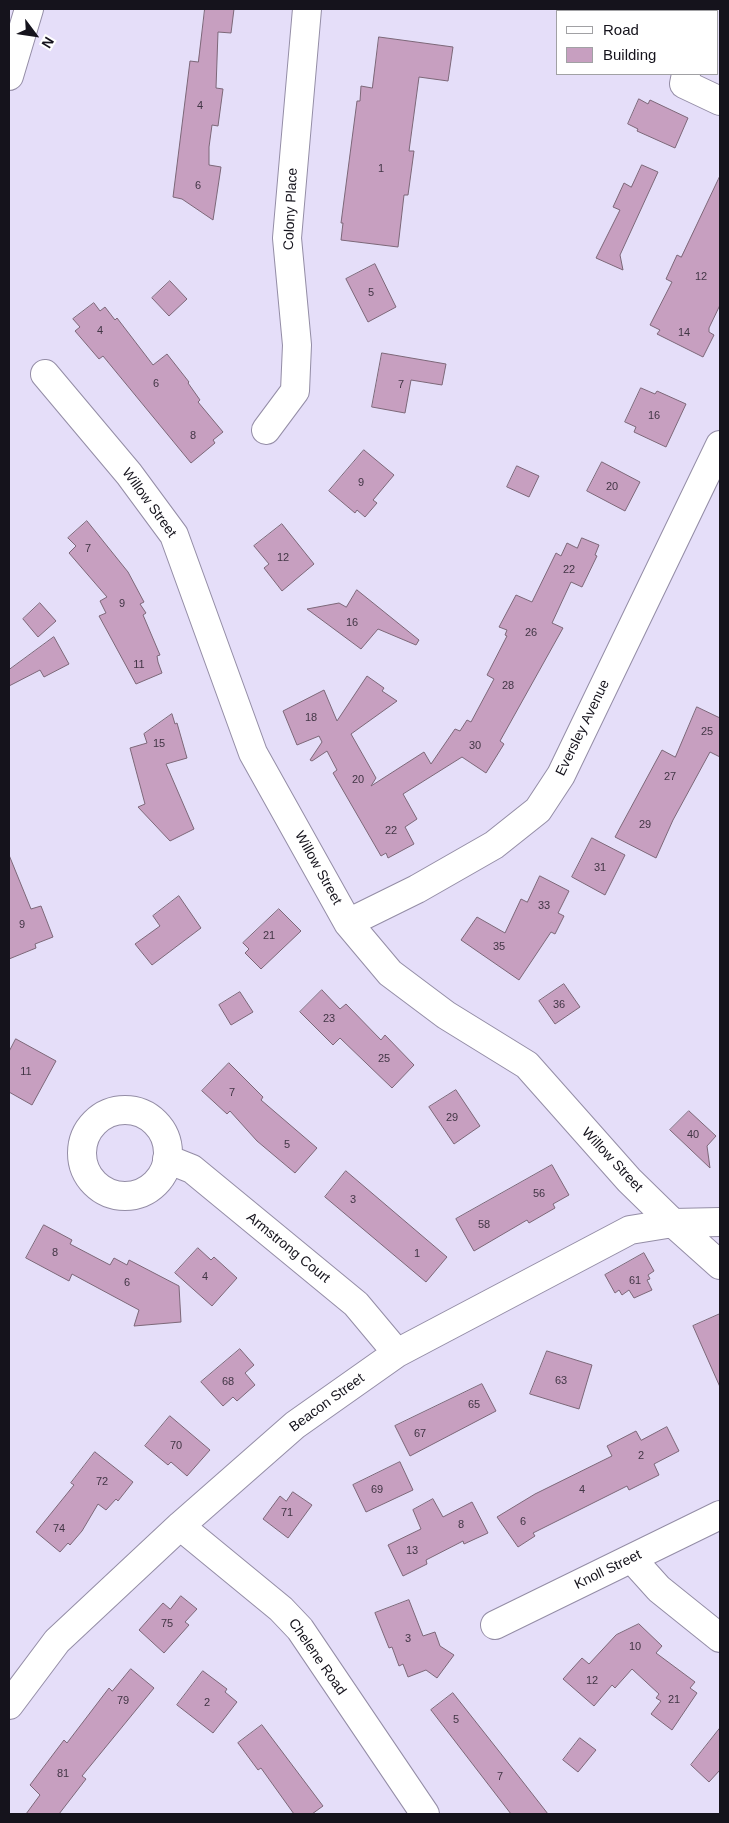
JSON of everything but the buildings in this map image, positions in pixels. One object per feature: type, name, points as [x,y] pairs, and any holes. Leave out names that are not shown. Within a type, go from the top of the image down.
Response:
[{"type":"main road","points":[[9,76],[29,9]]},
{"type":"main road","name":"Colony Place","points":[[266,430],[295,391],[297,345],[287,238],[307,9]]},
{"type":"main road","points":[[686,75],[684,84],[720,101]]},
{"type":"main road","name":"Willow Street","points":[[45,374],[129,474],[174,535],[253,753],[348,923],[390,973],[446,1016],[527,1065],[629,1180],[672,1223],[720,1265]]},
{"type":"main road","name":"Eversley Avenue","points":[[348,923],[417,888],[494,845],[538,810],[562,775],[720,445]]},
{"type":"main road","name":"Armstrong Court","points":[[167,1158],[192,1169],[356,1304],[397,1353]]},
{"type":"main road","name":"Beacon Street","points":[[9,1705],[57,1641],[180,1526],[295,1425],[397,1353],[630,1230],[672,1223],[720,1222]]},
{"type":"main road","name":"Knoll Street","points":[[495,1625],[720,1515]]},
{"type":"main road","name":"Chelene Road","points":[[180,1526],[281,1609],[300,1629],[425,1814]]},
{"type":"main road","points":[[632,1558],[660,1589],[720,1638]]}]
